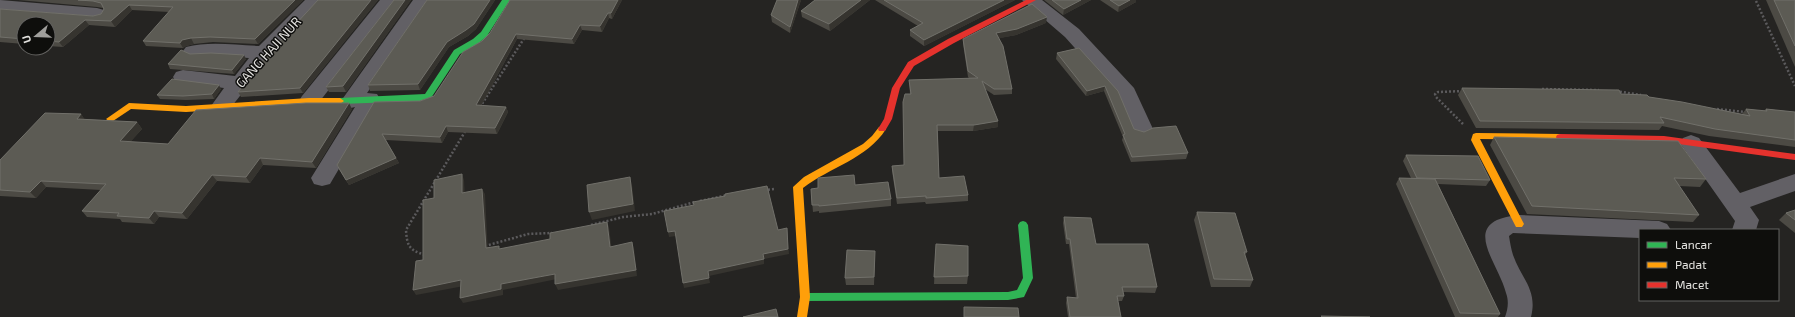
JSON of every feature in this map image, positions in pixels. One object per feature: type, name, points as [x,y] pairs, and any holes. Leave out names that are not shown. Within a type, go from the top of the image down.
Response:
[{"type":"street","name":"GANG HAJI NUR","points":[[221,106],[264,53],[315,0]]},
{"type":"street","points":[[309,101],[390,0]]},
{"type":"street","points":[[322,178],[361,100],[422,0]]},
{"type":"street","points":[[110,118],[129,106],[186,109],[309,101],[417,100],[428,96],[457,52],[476,41],[484,34],[506,0]]},
{"type":"street","points":[[802,317],[804,297],[798,187],[808,178],[836,165],[877,138],[888,119],[896,88],[904,73],[911,64],[951,41],[1031,0],[1072,33],[1128,93],[1142,129]]},
{"type":"street","points":[[0,6],[97,14]]},
{"type":"street","points":[[193,51],[214,50],[264,53]]},
{"type":"street","points":[[183,77],[240,83]]},
{"type":"street","points":[[1519,224],[1475,140],[1476,136],[1664,139],[1795,157]]},
{"type":"street","points":[[1691,143],[1747,220],[1744,229]]},
{"type":"street","points":[[1736,203],[1795,182]]},
{"type":"street","points":[[1518,317],[1521,303],[1516,283],[1501,254],[1497,232],[1508,225],[1519,224],[1639,229]]},
{"type":"street","points":[[804,297],[1008,296],[1020,294],[1028,278],[1022,225]]},
{"type":"path","points":[[1756,1],[1795,86]]},
{"type":"path","points":[[479,109],[529,32]]},
{"type":"path","points":[[1536,89],[1602,90]]},
{"type":"path","points":[[1609,90],[1643,96]]},
{"type":"path","points":[[1468,91],[1438,92],[1435,94],[1436,97],[1476,136]]},
{"type":"path","points":[[1710,108],[1746,112]]},
{"type":"path","points":[[431,254],[424,255],[412,251],[407,242],[406,230],[466,129]]},
{"type":"path","points":[[759,190],[798,187]]},
{"type":"path","points":[[585,227],[623,217],[652,214],[729,194]]},
{"type":"path","points":[[479,248],[528,234],[556,232]]},
{"type":"building","points":[[78,0],[295,0],[255,39],[210,37],[191,38],[182,40],[180,43],[143,41],[173,7],[129,5],[111,21],[85,20],[59,42],[56,42],[56,16],[16,16],[16,38],[0,37],[0,9],[93,16],[101,14],[104,9],[101,3]]},
{"type":"building","points":[[318,0],[371,0],[300,88],[238,92],[269,53]]},
{"type":"building","points":[[394,0],[405,0],[343,86],[326,87]]},
{"type":"building","points":[[427,0],[490,0],[474,24],[447,42],[418,84],[368,85]]},
{"type":"building","points":[[510,0],[618,0],[611,13],[608,13],[600,26],[580,25],[572,39],[516,34],[476,105],[506,107],[495,128],[446,126],[440,137],[382,134],[396,158],[346,180],[337,165],[374,102],[420,101],[434,96],[463,52],[482,41],[490,33]]},
{"type":"building","points":[[777,0],[798,0],[790,27],[771,15]]},
{"type":"building","points":[[815,0],[861,0],[829,24],[801,11]]},
{"type":"building","points":[[884,0],[1004,0],[924,40],[910,30],[923,23]]},
{"type":"building","points":[[1052,0],[1081,0],[1064,9]]},
{"type":"building","points":[[1110,0],[1130,0],[1119,6]]},
{"type":"building","points":[[1774,0],[1795,0],[1795,46]]},
{"type":"building","points":[[1032,4],[1047,17],[1017,29],[996,33],[1003,46],[1012,89],[994,89],[982,81],[998,121],[974,125],[937,125],[939,178],[964,176],[968,195],[926,198],[926,196],[897,198],[892,166],[904,165],[903,102],[905,94],[911,94],[909,80],[978,78],[968,71],[963,39]]},
{"type":"building","points":[[1079,48],[1118,91],[1134,129],[1144,132],[1153,128],[1176,126],[1188,153],[1132,157],[1123,135],[1125,134],[1105,86],[1087,91],[1057,53]]},
{"type":"building","points":[[181,50],[190,54],[211,53],[244,55],[232,70],[168,64]]},
{"type":"building","points":[[172,79],[219,85],[212,94],[183,96],[157,95]]},
{"type":"building","points":[[1462,88],[1619,90],[1621,94],[1647,95],[1649,97],[1750,116],[1746,109],[1767,111],[1766,109],[1795,112],[1795,140],[1715,129],[1660,117],[1664,123],[1480,121]]},
{"type":"building","points":[[306,103],[349,103],[312,162],[260,158],[246,177],[212,175],[182,213],[154,211],[149,218],[117,216],[119,213],[82,211],[106,184],[41,181],[30,192],[0,190],[0,160],[45,113],[81,114],[77,119],[137,122],[120,141],[168,144],[196,110]]},
{"type":"building","points":[[1494,137],[1678,141],[1706,179],[1674,178],[1699,215],[1532,206]]},
{"type":"building","points":[[1406,155],[1478,156],[1490,180],[1417,178]]},
{"type":"building","points":[[462,174],[462,193],[482,189],[486,248],[499,246],[499,249],[550,239],[550,233],[607,222],[610,247],[632,242],[636,270],[555,284],[555,274],[501,284],[501,289],[460,298],[461,280],[413,290],[416,261],[423,260],[423,200],[434,198],[434,180]]},
{"type":"building","points":[[854,175],[855,185],[888,182],[891,199],[819,206],[812,205],[811,189],[818,188],[818,178]]},
{"type":"building","points":[[630,177],[633,204],[589,212],[587,185]]},
{"type":"building","points":[[1399,178],[1435,179],[1500,314],[1460,313]]},
{"type":"building","points":[[767,186],[778,230],[787,228],[788,249],[763,254],[764,259],[708,271],[709,278],[683,283],[675,231],[668,232],[664,211],[694,205],[693,202],[725,196],[725,194]]},
{"type":"building","points":[[1795,210],[1795,220],[1786,213]]},
{"type":"building","points":[[1197,212],[1235,213],[1247,252],[1244,252],[1253,280],[1214,279]]},
{"type":"building","points":[[1064,217],[1091,218],[1096,244],[1148,244],[1157,287],[1122,287],[1124,296],[1117,296],[1121,317],[1070,317],[1067,297],[1078,298],[1070,239],[1067,239]]},
{"type":"building","points":[[936,244],[968,246],[968,276],[934,277]]},
{"type":"building","points":[[847,250],[875,251],[874,277],[845,278]]},
{"type":"building","points":[[964,307],[1018,308],[1019,317],[964,317]]},
{"type":"building","points":[[776,309],[778,317],[743,317]]},
{"type":"building","points":[[1321,316],[1370,317],[1322,317]]},
{"type":"traffic: fast","points":[[340,101],[422,98],[428,96],[457,52],[476,41],[484,34],[506,0]]},
{"type":"traffic: fast","points":[[805,297],[1008,296],[1020,294],[1028,278],[1023,225]]},
{"type":"traffic: slow","points":[[110,119],[129,106],[186,109],[309,101],[340,101]]},
{"type":"traffic: slow","points":[[802,317],[805,297],[798,187],[819,173],[855,154],[875,138],[882,129]]},
{"type":"traffic: slow","points":[[1519,224],[1475,140],[1476,136],[1560,137]]},
{"type":"traffic: jam","points":[[882,129],[888,119],[896,88],[911,64],[951,41],[1032,0]]},
{"type":"traffic: jam","points":[[1560,137],[1664,139],[1795,157]]}]
